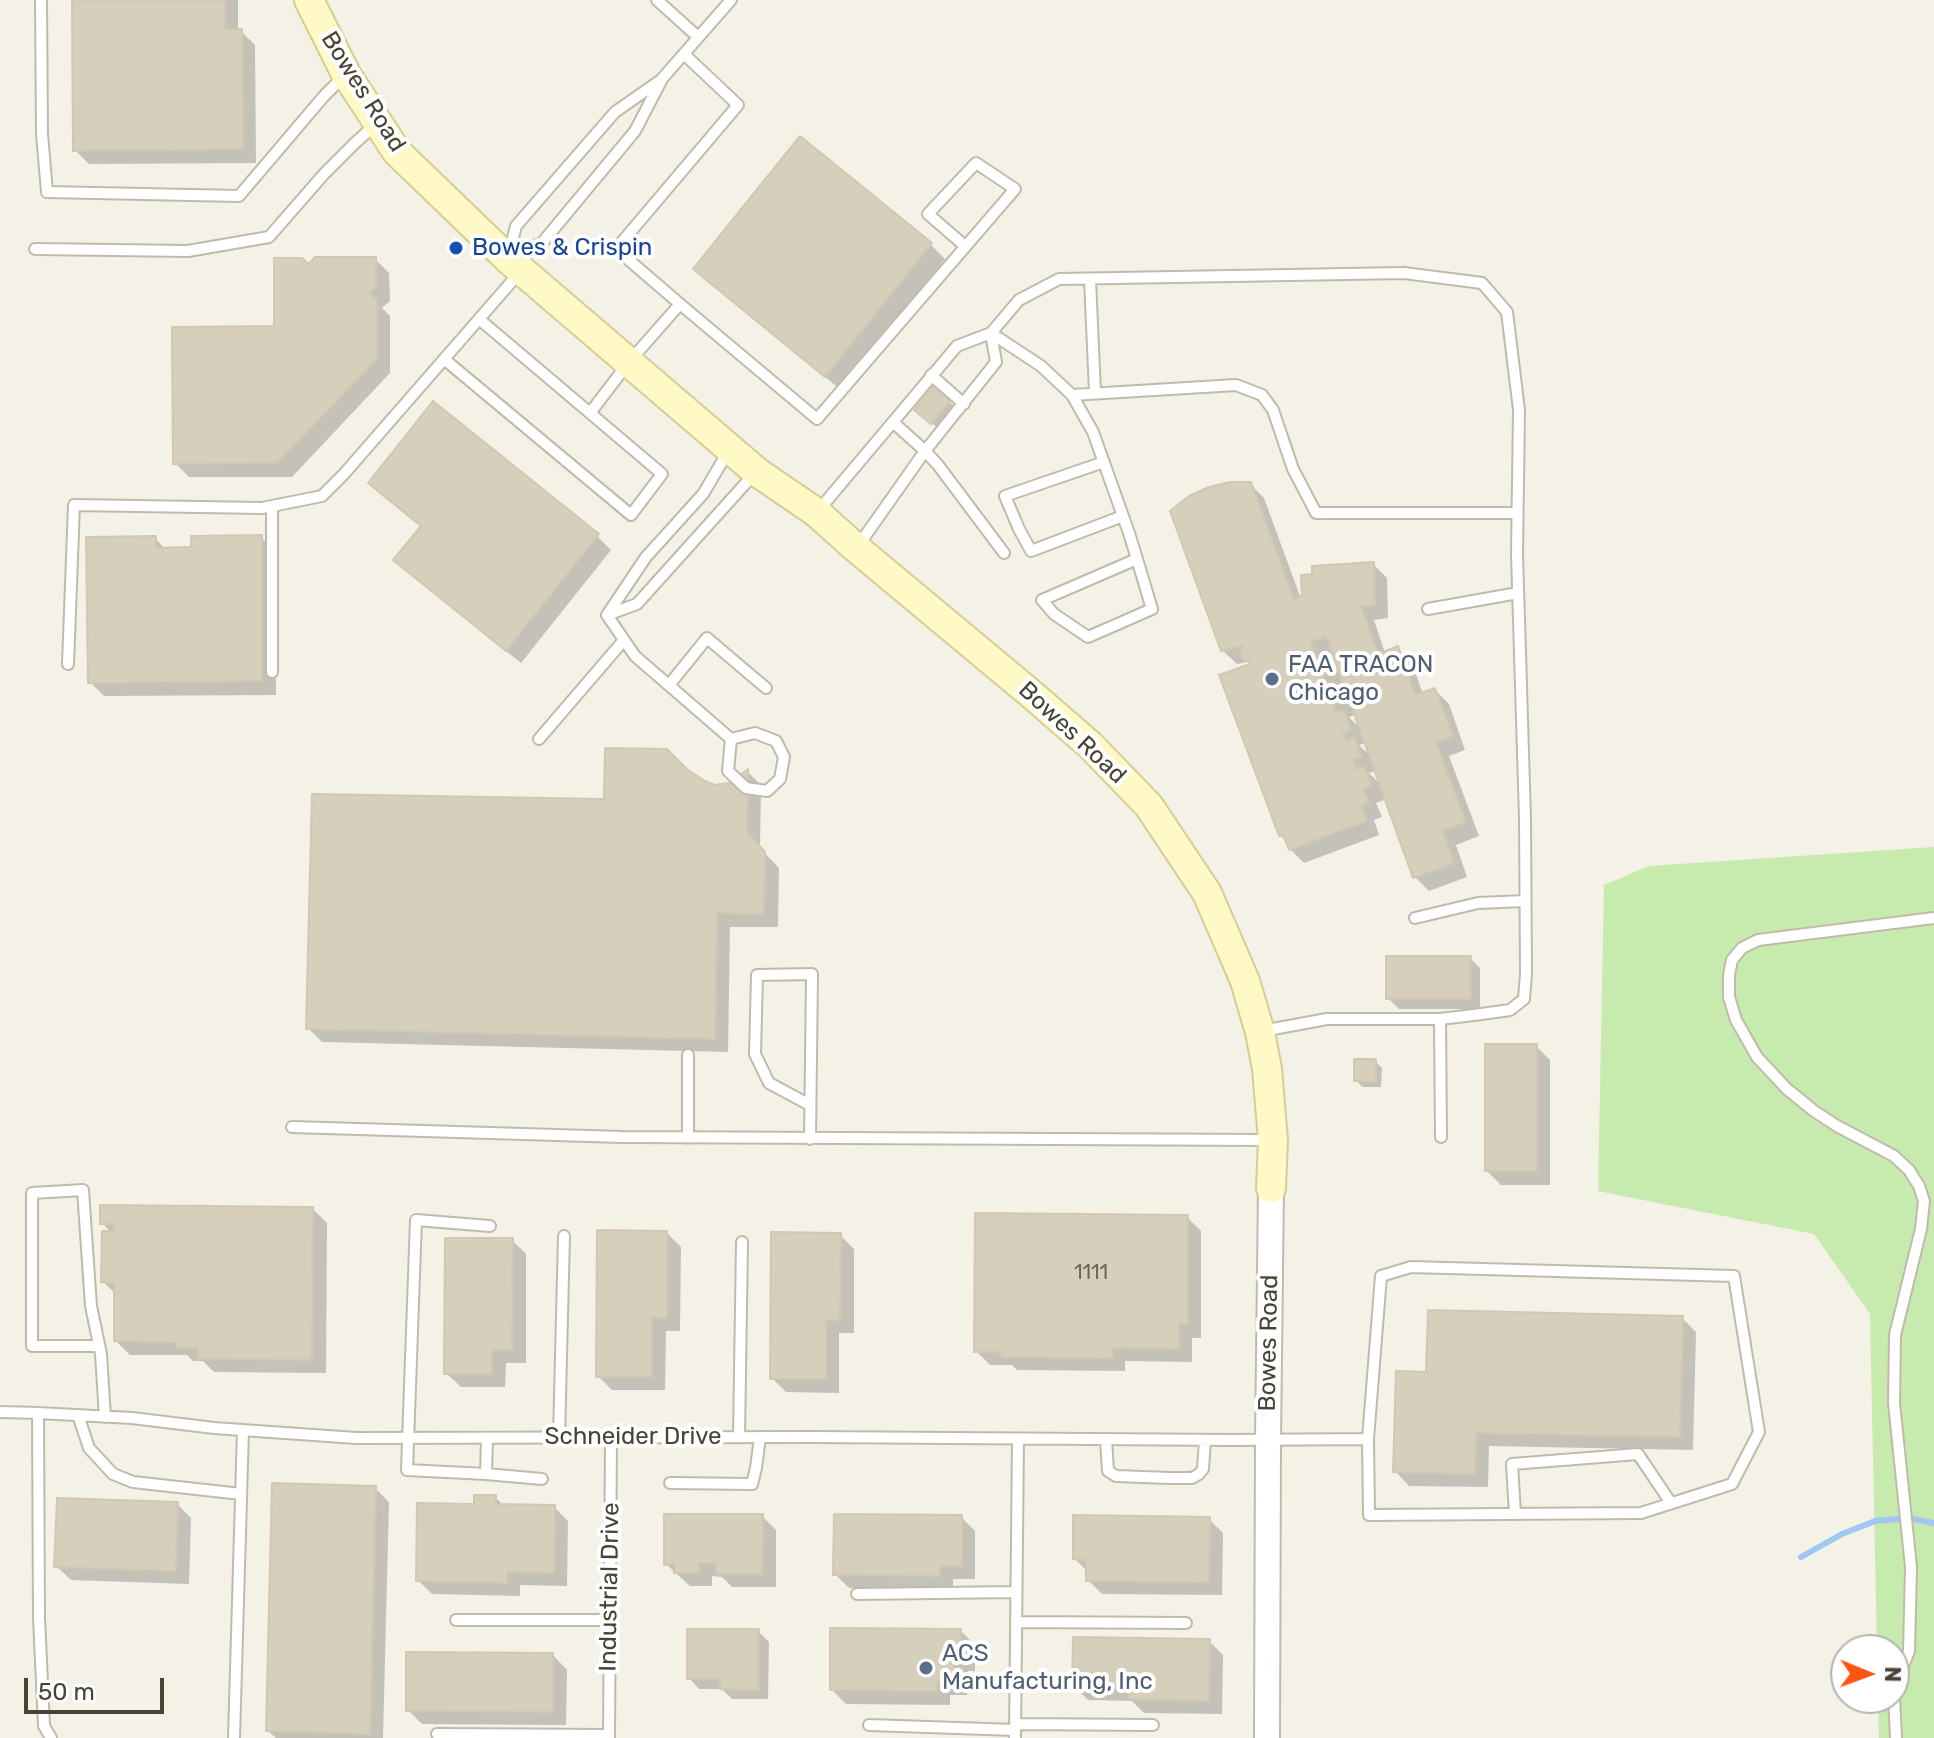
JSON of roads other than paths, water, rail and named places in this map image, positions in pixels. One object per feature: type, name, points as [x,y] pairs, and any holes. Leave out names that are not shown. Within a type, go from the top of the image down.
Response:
[{"type":"main road","name":"Bowes Road","points":[[309,0],[346,74],[397,152],[514,264],[757,472],[817,513],[1090,745],[1149,806],[1207,893],[1245,981],[1267,1069],[1273,1140],[1271,1188]]},
{"type":"street","name":"Bowes Road","points":[[1267,1738],[1271,1188]]},
{"type":"lane","points":[[41,0],[42,134],[47,192],[239,196],[346,74]]},
{"type":"lane","points":[[657,0],[698,37]]},
{"type":"lane","points":[[514,264],[516,226],[615,112],[661,80],[731,0]]},
{"type":"lane","points":[[685,55],[738,105],[616,249],[817,419],[1015,189],[976,163],[928,214],[965,246]]},
{"type":"lane","points":[[68,664],[74,505],[262,508],[322,496],[479,319],[514,264],[542,243],[635,131],[661,80]]},
{"type":"lane","points":[[35,249],[188,251],[269,237],[324,174],[378,123]]},
{"type":"lane","points":[[817,513],[957,346],[991,333],[1019,300],[1059,279],[1404,273],[1482,283],[1507,312],[1519,410],[1517,513],[1525,901],[1524,999],[1510,1010],[1440,1019],[1327,1019],[1260,1032]]},
{"type":"lane","points":[[1090,279],[1095,393]]},
{"type":"lane","points":[[590,413],[680,304]]},
{"type":"lane","points":[[444,359],[631,515],[662,474],[479,319]]},
{"type":"lane","points":[[991,333],[1041,366],[1072,395],[1093,432],[1123,516],[1137,559],[1152,609],[1088,637],[1054,614],[1042,600],[1137,559]]},
{"type":"lane","points":[[856,548],[925,451],[996,362],[991,333]]},
{"type":"lane","points":[[931,375],[964,404]]},
{"type":"lane","points":[[1072,395],[1236,385],[1262,395],[1273,410],[1293,469],[1316,513],[1517,513]]},
{"type":"lane","points":[[894,423],[925,451],[1004,553]]},
{"type":"lane","points":[[607,615],[646,557],[703,494],[730,449]]},
{"type":"lane","points":[[1104,462],[1005,496],[1031,551],[1123,516]]},
{"type":"lane","points":[[607,615],[637,604],[757,472]]},
{"type":"lane","points":[[272,506],[272,672]]},
{"type":"lane","points":[[1428,609],[1518,593]]},
{"type":"lane","points":[[607,615],[635,656],[731,739]]},
{"type":"lane","points":[[669,685],[707,638],[766,688]]},
{"type":"lane","points":[[539,739],[624,640]]},
{"type":"lane","points":[[755,733],[776,741],[784,757],[780,779],[767,791],[746,788],[728,771],[731,739],[755,733]]},
{"type":"lane","points":[[1415,918],[1478,903],[1525,901]]},
{"type":"lane","points":[[1909,1634],[1911,1567],[1894,1403],[1895,1335],[1921,1229],[1924,1201],[1909,1170],[1894,1156],[1814,1111],[1787,1089],[1757,1057],[1736,1020],[1729,997],[1729,975],[1732,960],[1742,948],[1758,940],[1934,918]]},
{"type":"lane","points":[[810,1105],[769,1083],[755,1054],[757,975],[812,974],[810,1139]]},
{"type":"lane","points":[[1440,1019],[1441,1137]]},
{"type":"lane","points":[[688,1055],[688,1138]]},
{"type":"lane","points":[[292,1127],[688,1138],[1273,1140]]},
{"type":"lane","points":[[99,1346],[32,1346],[32,1193],[83,1190],[91,1306],[99,1346],[105,1417]]},
{"type":"lane","points":[[490,1226],[416,1220],[407,1470],[542,1479]]},
{"type":"lane","points":[[559,1437],[564,1236]]},
{"type":"lane","points":[[739,1437],[742,1242]]},
{"type":"lane","points":[[1411,1267],[1734,1276],[1759,1432],[1732,1484],[1671,1503],[1641,1513],[1369,1515],[1368,1439],[1381,1276],[1411,1267]]},
{"type":"lane","name":"Schneider Drive","points":[[0,1412],[78,1415],[356,1438],[1368,1439]]},
{"type":"lane","points":[[38,1413],[40,1633],[44,1726],[51,1738]]},
{"type":"lane","points":[[78,1415],[89,1448],[113,1474],[133,1482],[241,1494]]},
{"type":"lane","points":[[234,1738],[243,1430]]},
{"type":"lane","name":"Industrial Drive","points":[[609,1737],[611,1437]]},
{"type":"lane","points":[[670,1483],[752,1484],[760,1437]]},
{"type":"lane","points":[[486,1474],[487,1438]]},
{"type":"lane","points":[[1015,1731],[1018,1439]]},
{"type":"lane","points":[[1106,1439],[1108,1471],[1116,1476],[1169,1478],[1192,1478],[1199,1474],[1203,1469],[1205,1440]]},
{"type":"lane","points":[[1515,1514],[1512,1464],[1638,1454],[1671,1503]]},
{"type":"lane","points":[[857,1594],[1016,1592]]},
{"type":"lane","points":[[456,1620],[610,1620]]},
{"type":"lane","points":[[1016,1622],[1186,1623]]},
{"type":"lane","points":[[1895,1714],[1896,1738]]},
{"type":"lane","points":[[869,1725],[1015,1731],[1153,1725]]},
{"type":"lane","points":[[437,1734],[609,1737]]},
{"type":"waterway","points":[[1801,1557],[1842,1534],[1875,1521],[1908,1518],[1934,1523]]},
{"type":"place","name":"Bowes & Crispin","points":[[456,248]]},
{"type":"place","name":"FAA TRACON Chicago","points":[[1272,679]]},
{"type":"place","name":"ACS Manufacturing, Inc","points":[[926,1668]]}]
